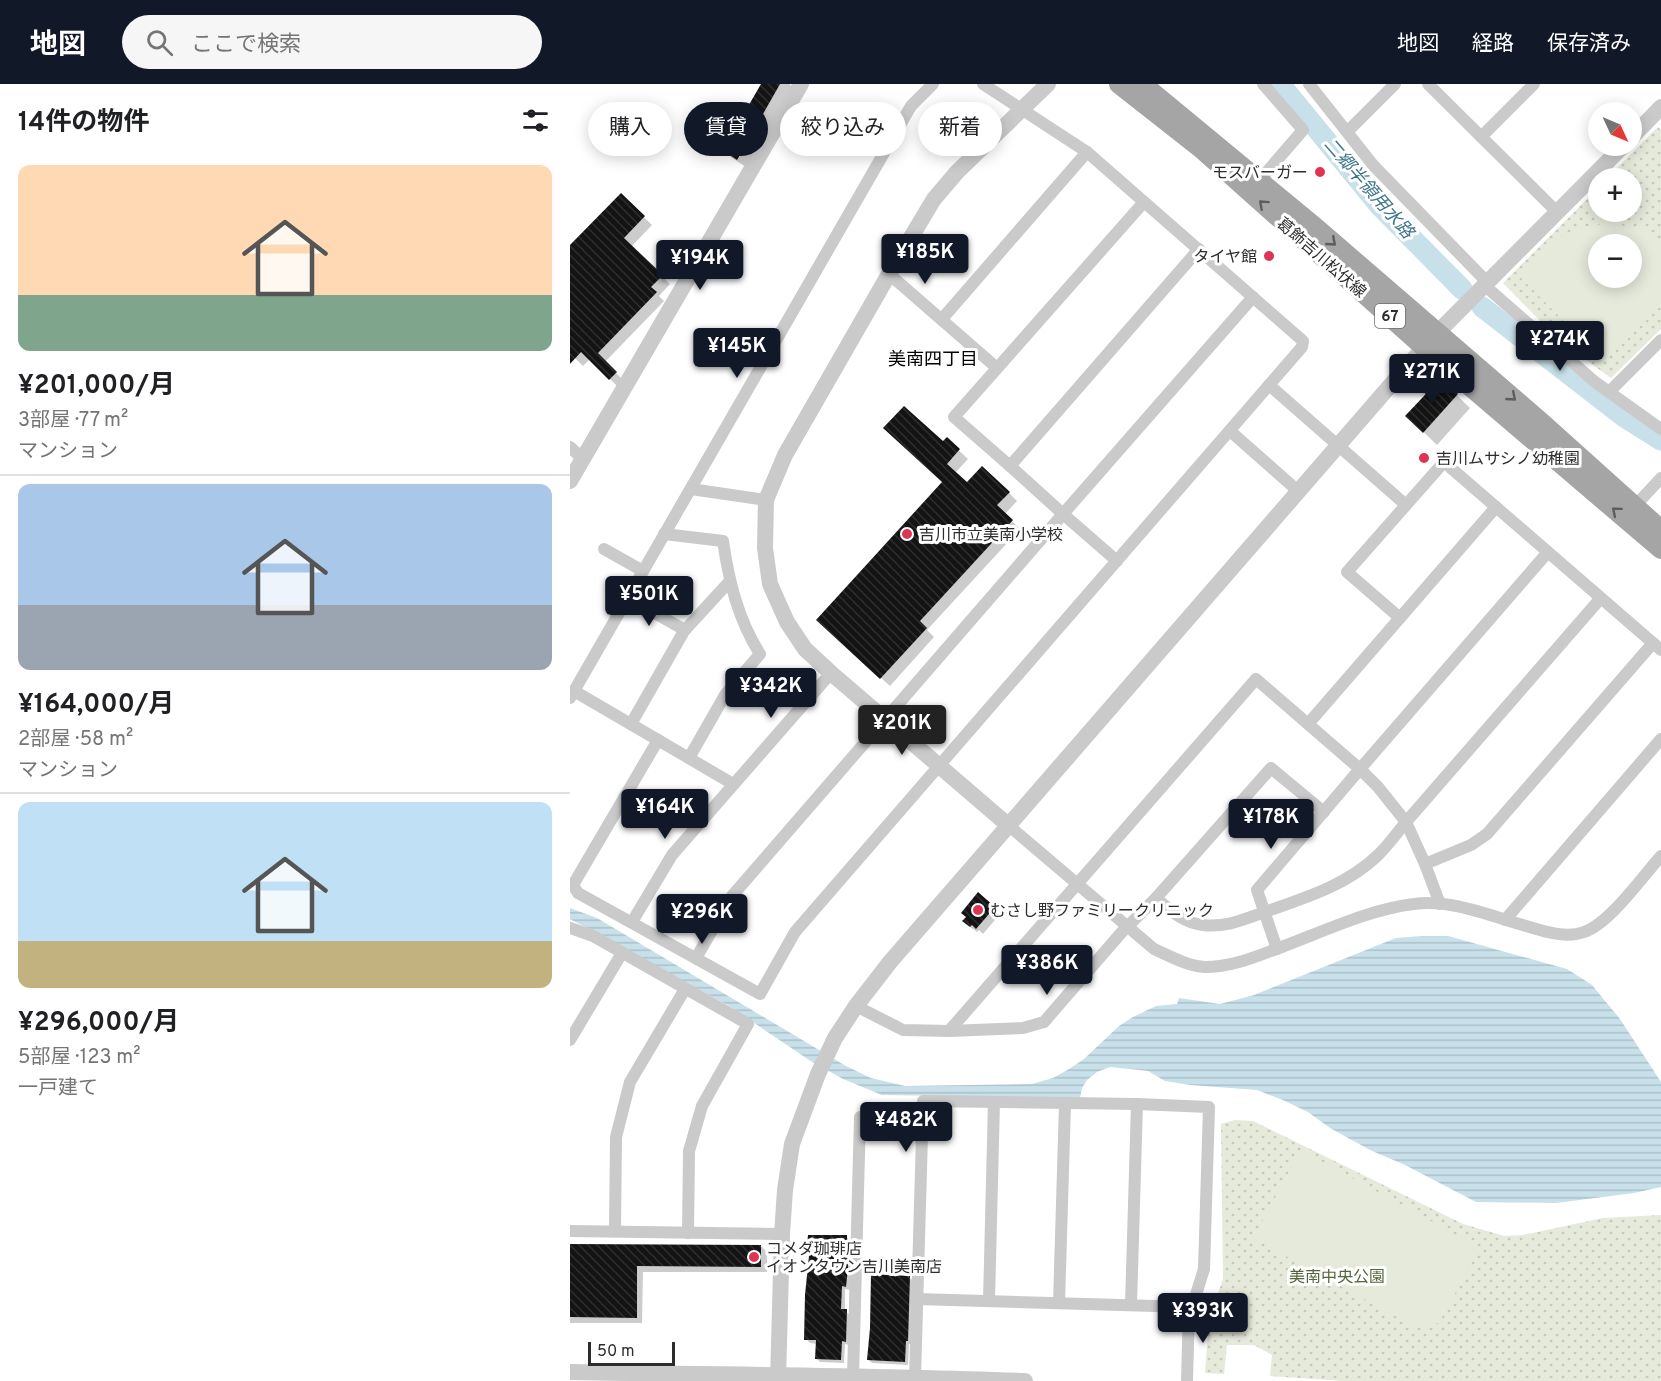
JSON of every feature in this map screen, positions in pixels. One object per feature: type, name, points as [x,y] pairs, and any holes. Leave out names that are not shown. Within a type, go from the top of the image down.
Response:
[{"type":"main road","name":"葛飾吉川松伏線","points":[[1119,84],[1203,150],[1431,340],[1542,423],[1661,530]]},
{"type":"main road","name":"葛飾吉川松伏線","points":[[1142,84],[1259,181],[1661,549]]},
{"type":"street","points":[[570,481],[801,84]]},
{"type":"street","points":[[733,784],[630,724],[572,694],[911,106],[933,84]]},
{"type":"street","points":[[658,740],[573,885],[578,893],[759,994],[795,932],[1302,347],[1303,341],[1087,152],[983,84]]},
{"type":"street","points":[[1048,84],[957,172],[934,199],[785,455],[766,500],[765,548],[770,584],[787,622],[805,649],[1154,949],[1180,961],[1204,967],[1234,964],[1394,907],[1416,903],[1440,904],[1550,933],[1582,933],[1596,926],[1610,914],[1661,856]]},
{"type":"street","points":[[1259,181],[1303,130],[1263,84]]},
{"type":"street","points":[[1309,84],[1373,165],[1486,283],[1565,357],[1661,429]]},
{"type":"street","points":[[1347,132],[1395,84]]},
{"type":"street","points":[[1428,84],[1557,212]]},
{"type":"street","points":[[1481,137],[1534,84]]},
{"type":"street","points":[[1642,128],[1659,115]]},
{"type":"street","points":[[942,319],[1087,152]]},
{"type":"street","points":[[778,1379],[782,1234],[785,1190],[792,1144],[818,1074],[835,1038],[856,1006],[890,962],[1008,825],[1431,340],[1613,156]]},
{"type":"street","points":[[1117,561],[954,417],[1144,202]]},
{"type":"street","points":[[1010,466],[1198,249]]},
{"type":"street","points":[[889,274],[997,368]]},
{"type":"street","points":[[696,958],[732,896],[1253,297]]},
{"type":"street","points":[[1609,392],[1661,340]]},
{"type":"street","points":[[1269,385],[1406,505]]},
{"type":"street","points":[[1230,431],[1298,490]]},
{"type":"street","points":[[570,447],[583,459]]},
{"type":"street","points":[[1400,618],[1347,572],[1444,462],[1657,646],[1487,834],[1471,845],[1425,864]]},
{"type":"street","points":[[1634,507],[1661,478]]},
{"type":"street","points":[[691,489],[766,500]]},
{"type":"street","points":[[1308,724],[1496,507]]},
{"type":"street","points":[[664,534],[723,541],[729,582],[749,637],[760,654],[725,695],[689,758]]},
{"type":"street","points":[[604,549],[643,571]]},
{"type":"street","points":[[1277,949],[1257,890],[1548,552]]},
{"type":"street","points":[[630,724],[685,630],[729,582]]},
{"type":"street","points":[[628,598],[685,630]]},
{"type":"street","points":[[1156,898],[1181,918],[1203,925],[1223,925],[1322,891],[1346,879],[1376,857],[1600,599]]},
{"type":"street","points":[[632,922],[672,855],[831,673]]},
{"type":"street","points":[[949,1031],[1256,679],[1360,769],[1385,794],[1406,822],[1440,904]]},
{"type":"street","points":[[1505,920],[1661,740]]},
{"type":"street","points":[[856,1006],[903,1030],[1023,1028],[1044,1022],[1271,768],[1324,812]]},
{"type":"street","points":[[570,928],[592,936],[622,952],[748,1024],[702,1106],[689,1151],[688,1233]]},
{"type":"street","points":[[570,1040],[622,952]]},
{"type":"street","points":[[615,1231],[616,1137],[630,1082],[685,989]]},
{"type":"street","points":[[915,1377],[923,1101],[1137,1104],[1209,1107],[1204,1269],[1194,1301],[1189,1307],[1187,1381]]},
{"type":"street","points":[[989,1301],[994,1102]]},
{"type":"street","points":[[1059,1303],[1065,1104]]},
{"type":"street","points":[[1131,1305],[1137,1104]]},
{"type":"street","points":[[853,1377],[860,1117],[922,1124]]},
{"type":"street","points":[[570,1231],[782,1234]]},
{"type":"street","points":[[917,1299],[1189,1307]]},
{"type":"street","points":[[570,1372],[778,1379],[915,1377],[1025,1381]]},
{"type":"green space","points":[[1658,127],[1661,130],[1661,329],[1611,378],[1560,341],[1503,283],[1588,198],[1588,222],[1642,222],[1642,168],[1617,168],[1629,156],[1642,156],[1642,143]]},
{"type":"green space","points":[[1612,223],[1650,232],[1661,240],[1661,306],[1607,359],[1601,359],[1518,275],[1543,247],[1579,227]]},
{"type":"green space","name":"美南中央公園","points":[[1235,1120],[1253,1121],[1463,1224],[1504,1236],[1523,1235],[1603,1218],[1661,1215],[1661,1381],[1343,1381],[1270,1376],[1272,1355],[1254,1345],[1227,1345],[1224,1374],[1205,1373],[1209,1319],[1223,1279],[1221,1124]]},
{"type":"green space","points":[[1301,1150],[1480,1248],[1439,1323],[1417,1328],[1253,1238]]},
{"type":"water","points":[[570,908],[597,918],[846,1066],[871,1078],[905,1086],[1032,1084],[1053,1078],[1069,1069],[1084,1059],[1119,1026],[1156,1006],[1177,1004],[1179,998],[1220,1004],[1254,995],[1396,938],[1448,936],[1567,969],[1592,985],[1620,1019],[1661,1082],[1661,1187],[1634,1193],[1556,1203],[1476,1202],[1405,1165],[1370,1150],[1330,1128],[1308,1112],[1285,1101],[1257,1090],[1165,1081],[1148,1071],[1110,1067],[1097,1072],[1087,1080],[1080,1098],[882,1095],[843,1079],[809,1060],[729,1006],[570,919]]},
{"type":"building","points":[[761,84],[780,84],[768,105],[768,102],[751,102]]},
{"type":"building","points":[[621,193],[645,216],[624,238],[663,275],[651,287],[657,292],[598,353],[617,372],[609,380],[581,352],[570,364],[570,245]]},
{"type":"building","points":[[1441,378],[1458,394],[1423,433],[1405,416]]},
{"type":"building","points":[[904,406],[943,441],[947,437],[960,449],[947,464],[967,482],[982,466],[1010,492],[997,505],[1013,520],[920,621],[927,628],[880,679],[816,620],[942,482],[883,428]]},
{"type":"building","name":"むさし野ファミリークリニック","points":[[978,892],[995,907],[976,929],[962,921],[966,917],[961,913]]},
{"type":"building","points":[[808,1235],[847,1235],[848,1268],[846,1287],[842,1286],[841,1309],[847,1309],[846,1342],[842,1341],[841,1360],[815,1359],[816,1340],[804,1340],[805,1295],[810,1246],[807,1246]]},
{"type":"building","points":[[570,1244],[761,1245],[761,1267],[637,1266],[637,1318],[570,1317]]},
{"type":"building","points":[[871,1274],[910,1276],[905,1362],[867,1360]]},
{"type":"waterway","name":"二郷半領用水路","points":[[1280,84],[1380,206],[1462,289]]},
{"type":"waterway","name":"二郷半領用水路","points":[[1482,307],[1623,416],[1661,440]]},
{"type":"place","name":"モスバーガー","points":[[1320,172]]},
{"type":"place","name":"タイヤ館","points":[[1269,256]]},
{"type":"place","name":"吉川ムサシノ幼稚園","points":[[1424,458]]},
{"type":"place","name":"吉川市立美南小学校","points":[[907,534]]},
{"type":"place","name":"むさし野ファミリークリニック","points":[[978,910]]},
{"type":"place","name":"コメダ珈琲店 イオンタウン吉川美南店","points":[[754,1257]]},
{"type":"district","name":"美南四丁目","points":[[933,359]]}]
